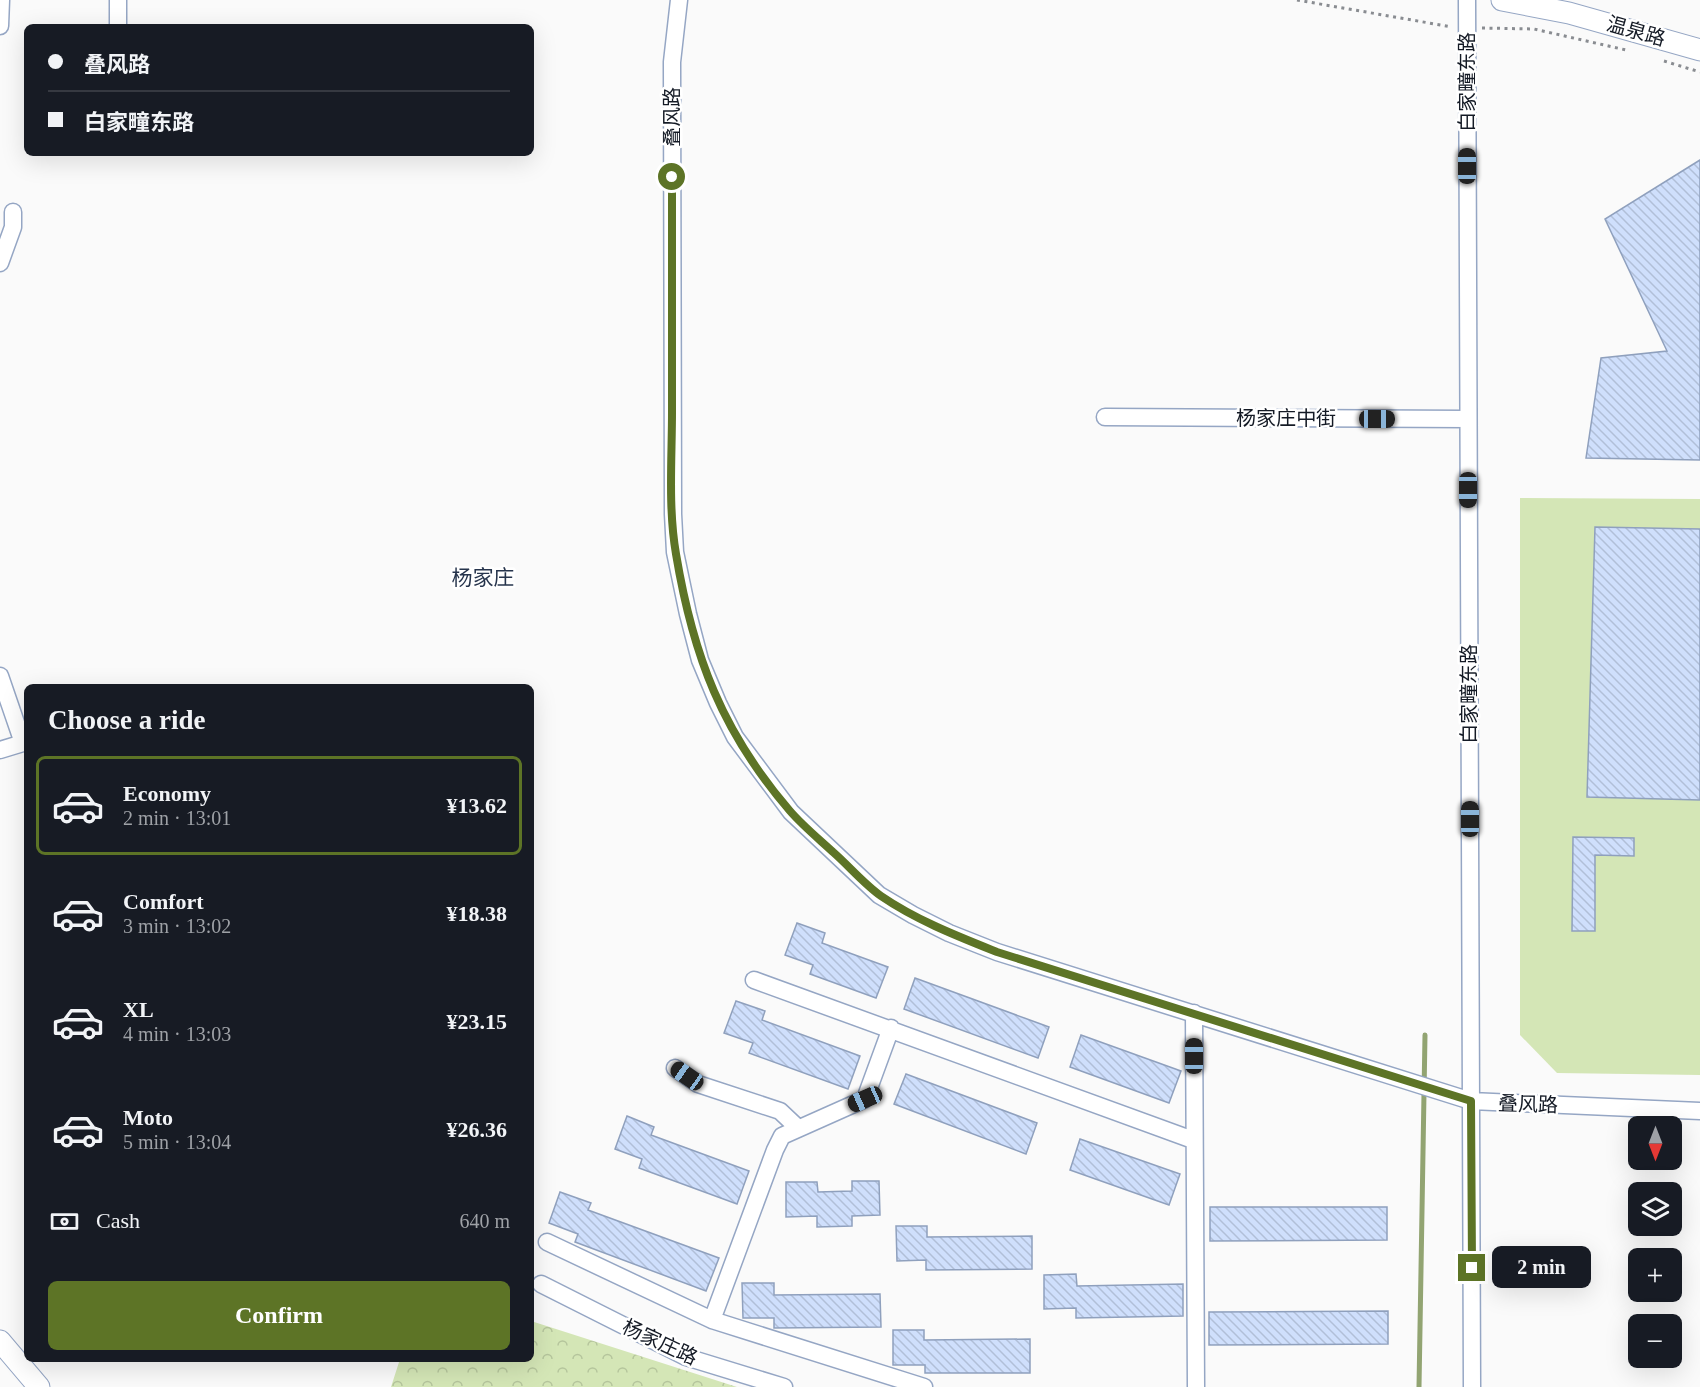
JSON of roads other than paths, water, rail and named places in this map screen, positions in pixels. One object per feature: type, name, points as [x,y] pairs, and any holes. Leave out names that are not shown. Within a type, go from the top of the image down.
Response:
[{"type":"main road","name":"温泉路","points":[[1502,0],[1569,13],[1700,50]]},
{"type":"main road","points":[[0,1341],[39,1387]]},
{"type":"street","points":[[0,26],[1,0]]},
{"type":"street","points":[[118,0],[118,24]]},
{"type":"street","name":"叠风路","points":[[679,0],[672,62],[675,552],[700,660],[718,703],[735,737],[791,813],[879,895],[949,933],[997,952],[1471,1101],[1700,1111]]},
{"type":"street","name":"白家疃东路","points":[[1467,0],[1472,1387]]},
{"type":"street","points":[[0,263],[13,227],[13,212]]},
{"type":"street","name":"杨家庄中街","points":[[1105,417],[1468,419]]},
{"type":"street","points":[[0,676],[24,743]]},
{"type":"street","points":[[0,750],[24,746]]},
{"type":"street","points":[[754,980],[891,1028],[1193,1140]]},
{"type":"street","points":[[1194,1013],[1196,1387]]},
{"type":"street","points":[[712,1320],[782,1136],[865,1099],[891,1028]]},
{"type":"street","points":[[675,1068],[698,1084],[780,1111],[798,1128]]},
{"type":"street","points":[[547,1242],[712,1320],[924,1387]]},
{"type":"street","name":"杨家庄路","points":[[541,1284],[686,1357],[784,1387]]},
{"type":"waterway","points":[[1419,1387],[1425,1035]]},
{"type":"district","name":"杨家庄","points":[[483,578]]}]
